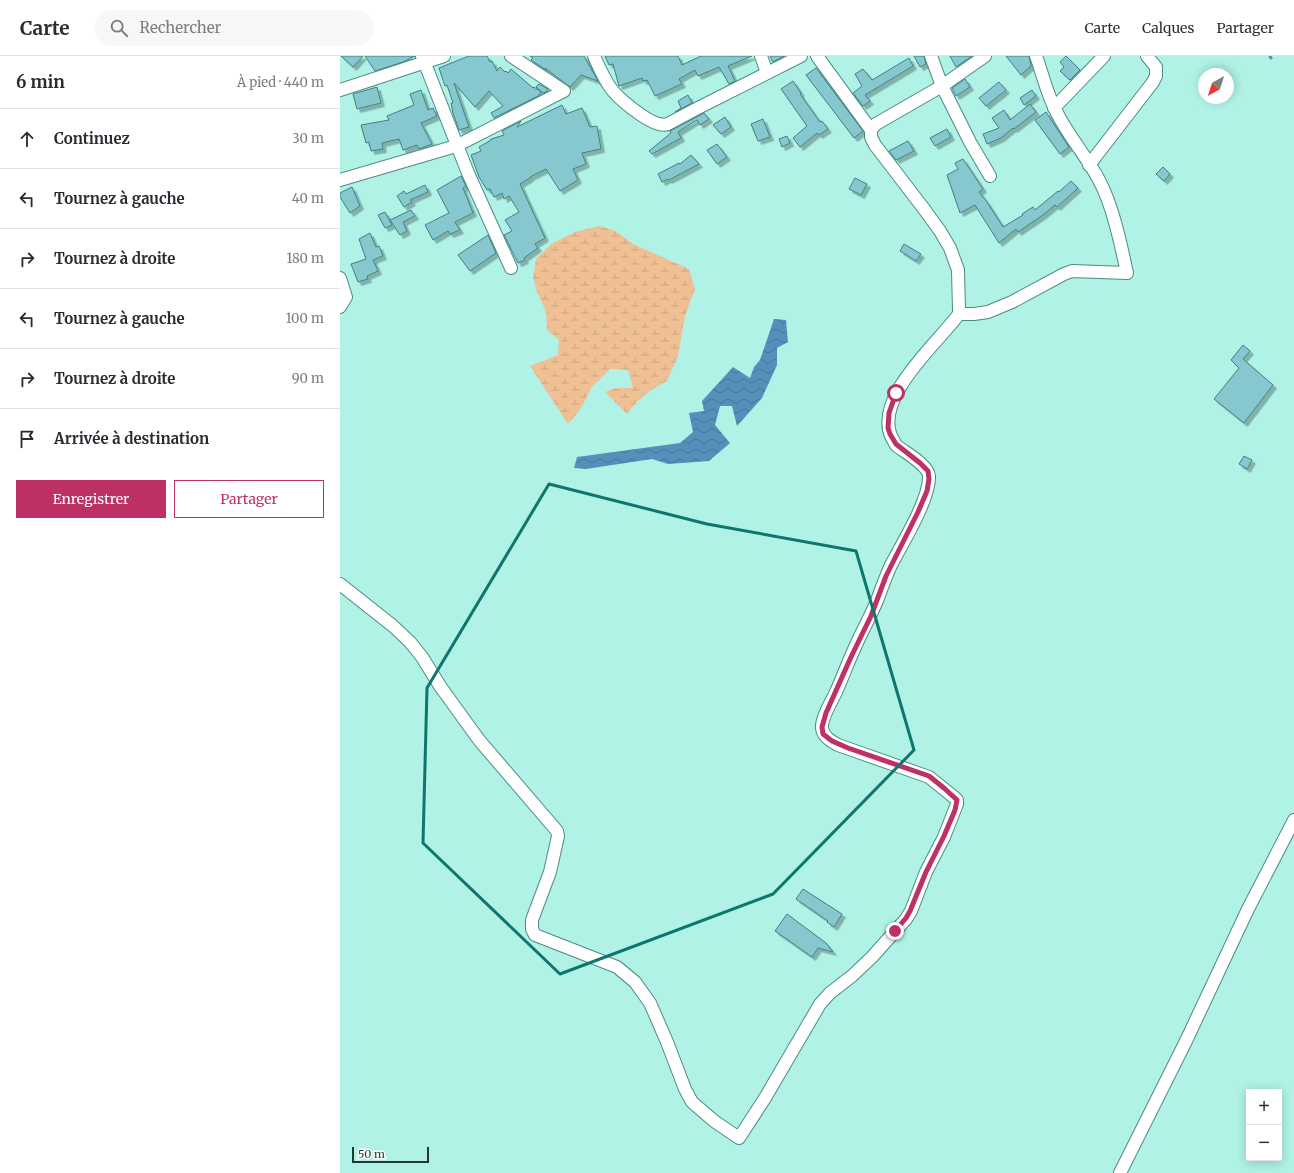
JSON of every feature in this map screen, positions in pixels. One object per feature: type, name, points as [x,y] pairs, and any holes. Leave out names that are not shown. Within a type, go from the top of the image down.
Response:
[{"type":"street","points":[[340,90],[423,59],[444,56]]},
{"type":"street","points":[[340,180],[456,146],[564,91],[511,56]]},
{"type":"street","points":[[594,56],[604,79],[619,97],[654,122],[664,125],[801,56]]},
{"type":"street","points":[[761,56],[767,73]]},
{"type":"street","points":[[340,584],[393,626],[410,642],[479,740],[557,831],[558,836],[550,872],[532,920],[532,929],[535,935],[617,967],[631,977],[650,1003],[685,1089],[692,1102],[714,1121],[739,1138],[765,1098],[820,1004],[830,993],[868,961],[906,918],[944,836],[957,804],[957,800],[953,795],[929,776],[838,745],[823,734],[822,727],[826,713],[871,616],[886,576],[927,491],[929,479],[928,471],[896,444],[890,434],[888,420],[892,403],[909,372],[959,314],[960,305],[958,275],[950,248],[928,214],[875,145],[871,137],[870,130],[817,56]]},
{"type":"street","points":[[930,56],[942,86],[970,142],[990,176]]},
{"type":"street","points":[[870,130],[882,120],[942,86],[985,56]]},
{"type":"street","points":[[959,314],[988,312],[1012,302],[1054,278],[1072,271],[1127,274],[1123,250],[1099,181],[1054,108],[1036,56]]},
{"type":"street","points":[[1054,108],[1104,56]]},
{"type":"street","points":[[1089,165],[1153,82],[1156,76],[1156,67],[1147,56]]},
{"type":"street","points":[[423,59],[456,146],[511,268]]},
{"type":"street","points":[[340,278],[346,297],[340,306]]},
{"type":"street","points":[[1120,1173],[1186,1041],[1248,909],[1294,820]]},
{"type":"highlighted area","points":[[549,484],[707,524],[856,551],[914,750],[773,894],[560,974],[423,843],[427,688]]},
{"type":"green space","points":[[599,226],[616,231],[633,244],[689,269],[695,289],[685,316],[678,356],[667,381],[645,395],[627,414],[605,392],[616,388],[633,388],[628,370],[610,369],[592,387],[580,410],[568,424],[530,366],[558,355],[559,340],[547,330],[546,311],[537,292],[533,278],[536,259],[551,244],[575,232]]},
{"type":"water","points":[[774,319],[786,320],[788,342],[777,348],[777,365],[762,398],[737,426],[732,406],[720,406],[715,425],[730,443],[709,461],[668,464],[652,459],[586,469],[574,468],[577,457],[680,443],[693,432],[689,413],[704,411],[702,401],[733,367],[750,378],[754,367],[760,360]]},
{"type":"building","points":[[341,56],[363,56],[353,67]]},
{"type":"building","points":[[365,56],[415,56],[403,62],[375,71]]},
{"type":"building","points":[[469,56],[487,56],[490,62],[492,61],[497,71],[500,67],[508,73],[511,69],[533,88],[534,87],[541,92],[538,96],[494,118],[491,113],[503,106],[489,91],[475,107],[454,83],[469,127],[459,130],[453,113],[451,103],[453,103],[439,68]]},
{"type":"building","points":[[530,56],[584,56],[598,81],[581,75],[570,87],[545,68],[546,70],[531,60],[533,58]]},
{"type":"building","points":[[605,56],[678,56],[682,65],[701,56],[752,56],[728,66],[735,81],[729,84],[719,67],[698,76],[695,70],[679,79],[682,84],[655,96],[647,80],[643,81],[642,78],[619,86],[613,64],[609,65]]},
{"type":"building","points":[[770,56],[784,56],[773,62]]},
{"type":"building","points":[[914,56],[924,56],[926,64],[920,67]]},
{"type":"building","points":[[950,56],[972,56],[956,67]]},
{"type":"building","points":[[1006,56],[1029,56],[1031,66],[1021,75]]},
{"type":"building","points":[[1066,56],[1080,70],[1070,80],[1060,71],[1064,67],[1060,62]]},
{"type":"building","points":[[909,58],[913,66],[865,95],[870,101],[863,106],[853,93],[862,86],[855,74],[863,69],[872,80]]},
{"type":"building","points":[[816,68],[863,131],[854,138],[806,75]]},
{"type":"building","points":[[965,79],[970,87],[956,96],[952,88]]},
{"type":"building","points":[[793,81],[801,93],[800,94],[820,122],[822,121],[828,129],[819,135],[817,133],[800,147],[793,138],[807,126],[781,89]]},
{"type":"building","points":[[999,82],[1006,90],[986,106],[979,98]]},
{"type":"building","points":[[539,84],[548,89],[546,92],[543,93],[536,87]]},
{"type":"building","points":[[377,87],[381,103],[357,109],[353,94]]},
{"type":"building","points":[[421,90],[428,110],[433,108],[437,116],[421,123],[432,144],[419,149],[417,145],[403,150],[399,139],[382,143],[383,149],[371,151],[369,142],[366,143],[361,125],[389,120],[387,116],[414,105],[410,94]]},
{"type":"building","points":[[1032,90],[1036,96],[1024,105],[1020,98]]},
{"type":"building","points":[[688,95],[692,103],[675,112],[681,108],[678,101]]},
{"type":"building","points":[[1030,104],[1036,112],[1001,138],[987,144],[983,134],[999,128],[992,118],[1004,110],[1010,120]]},
{"type":"building","points":[[562,105],[566,114],[582,108],[590,127],[597,126],[601,149],[582,153],[586,164],[573,169],[578,180],[560,191],[546,169],[520,184],[545,238],[535,244],[538,248],[524,258],[525,260],[518,263],[504,235],[512,231],[505,220],[519,212],[509,196],[504,199],[502,193],[494,197],[490,189],[487,190],[479,177],[471,155],[481,151],[479,147],[491,139],[504,135],[502,131],[521,121],[517,127]]},
{"type":"building","points":[[1046,112],[1069,147],[1060,154],[1035,120]]},
{"type":"building","points":[[704,113],[709,119],[700,125],[697,120],[678,132],[681,138],[652,154],[649,151],[671,133],[670,131]]},
{"type":"building","points":[[725,117],[731,127],[721,134],[713,125]]},
{"type":"building","points":[[763,119],[770,137],[758,141],[751,124]]},
{"type":"building","points":[[947,129],[951,137],[935,146],[930,138]]},
{"type":"building","points":[[787,136],[790,143],[782,147],[779,139]]},
{"type":"building","points":[[908,141],[914,151],[896,160],[889,151]]},
{"type":"building","points":[[717,144],[727,157],[717,164],[707,150]]},
{"type":"building","points":[[691,155],[699,164],[669,180],[668,179],[662,182],[658,174],[679,163],[680,164]]},
{"type":"building","points":[[963,159],[983,189],[979,192],[1003,227],[1033,207],[1035,210],[1071,181],[1078,188],[1057,207],[1055,205],[1018,232],[1016,229],[999,243],[975,205],[960,213],[947,175],[958,169],[955,163]]},
{"type":"building","points":[[1163,167],[1170,174],[1164,181],[1156,174]]},
{"type":"building","points":[[461,176],[466,186],[463,188],[473,213],[455,222],[460,230],[450,234],[448,231],[433,240],[425,225],[449,213],[437,190]]},
{"type":"building","points":[[855,178],[867,184],[861,195],[849,189]]},
{"type":"building","points":[[425,185],[428,192],[410,200],[412,202],[404,207],[397,196],[404,191],[406,194]]},
{"type":"building","points":[[352,187],[360,206],[350,213],[340,197],[340,193]]},
{"type":"building","points":[[411,210],[415,216],[403,222],[407,231],[400,235],[390,220]]},
{"type":"building","points":[[385,212],[392,225],[385,228],[378,215]]},
{"type":"building","points":[[370,233],[376,247],[379,246],[383,256],[373,260],[378,271],[367,276],[368,279],[358,282],[351,264],[366,259],[359,239]]},
{"type":"building","points":[[488,235],[496,253],[470,271],[458,255]]},
{"type":"building","points":[[904,244],[921,254],[916,261],[900,251]]},
{"type":"building","points":[[1243,345],[1250,351],[1243,359],[1273,385],[1244,423],[1214,399],[1239,368],[1231,360]]},
{"type":"building","points":[[1244,456],[1252,460],[1247,469],[1239,464]]},
{"type":"building","points":[[803,889],[842,914],[834,927],[827,922],[828,921],[796,899]]},
{"type":"building","points":[[787,914],[826,943],[833,952],[818,948],[812,957],[775,931]]},
{"type":"route","points":[[895,931],[910,911],[926,872],[944,836],[955,810],[957,800],[929,776],[838,745],[823,734],[822,724],[857,643],[871,616],[886,576],[927,491],[929,479],[928,471],[896,444],[888,428],[889,413],[896,393]]}]
